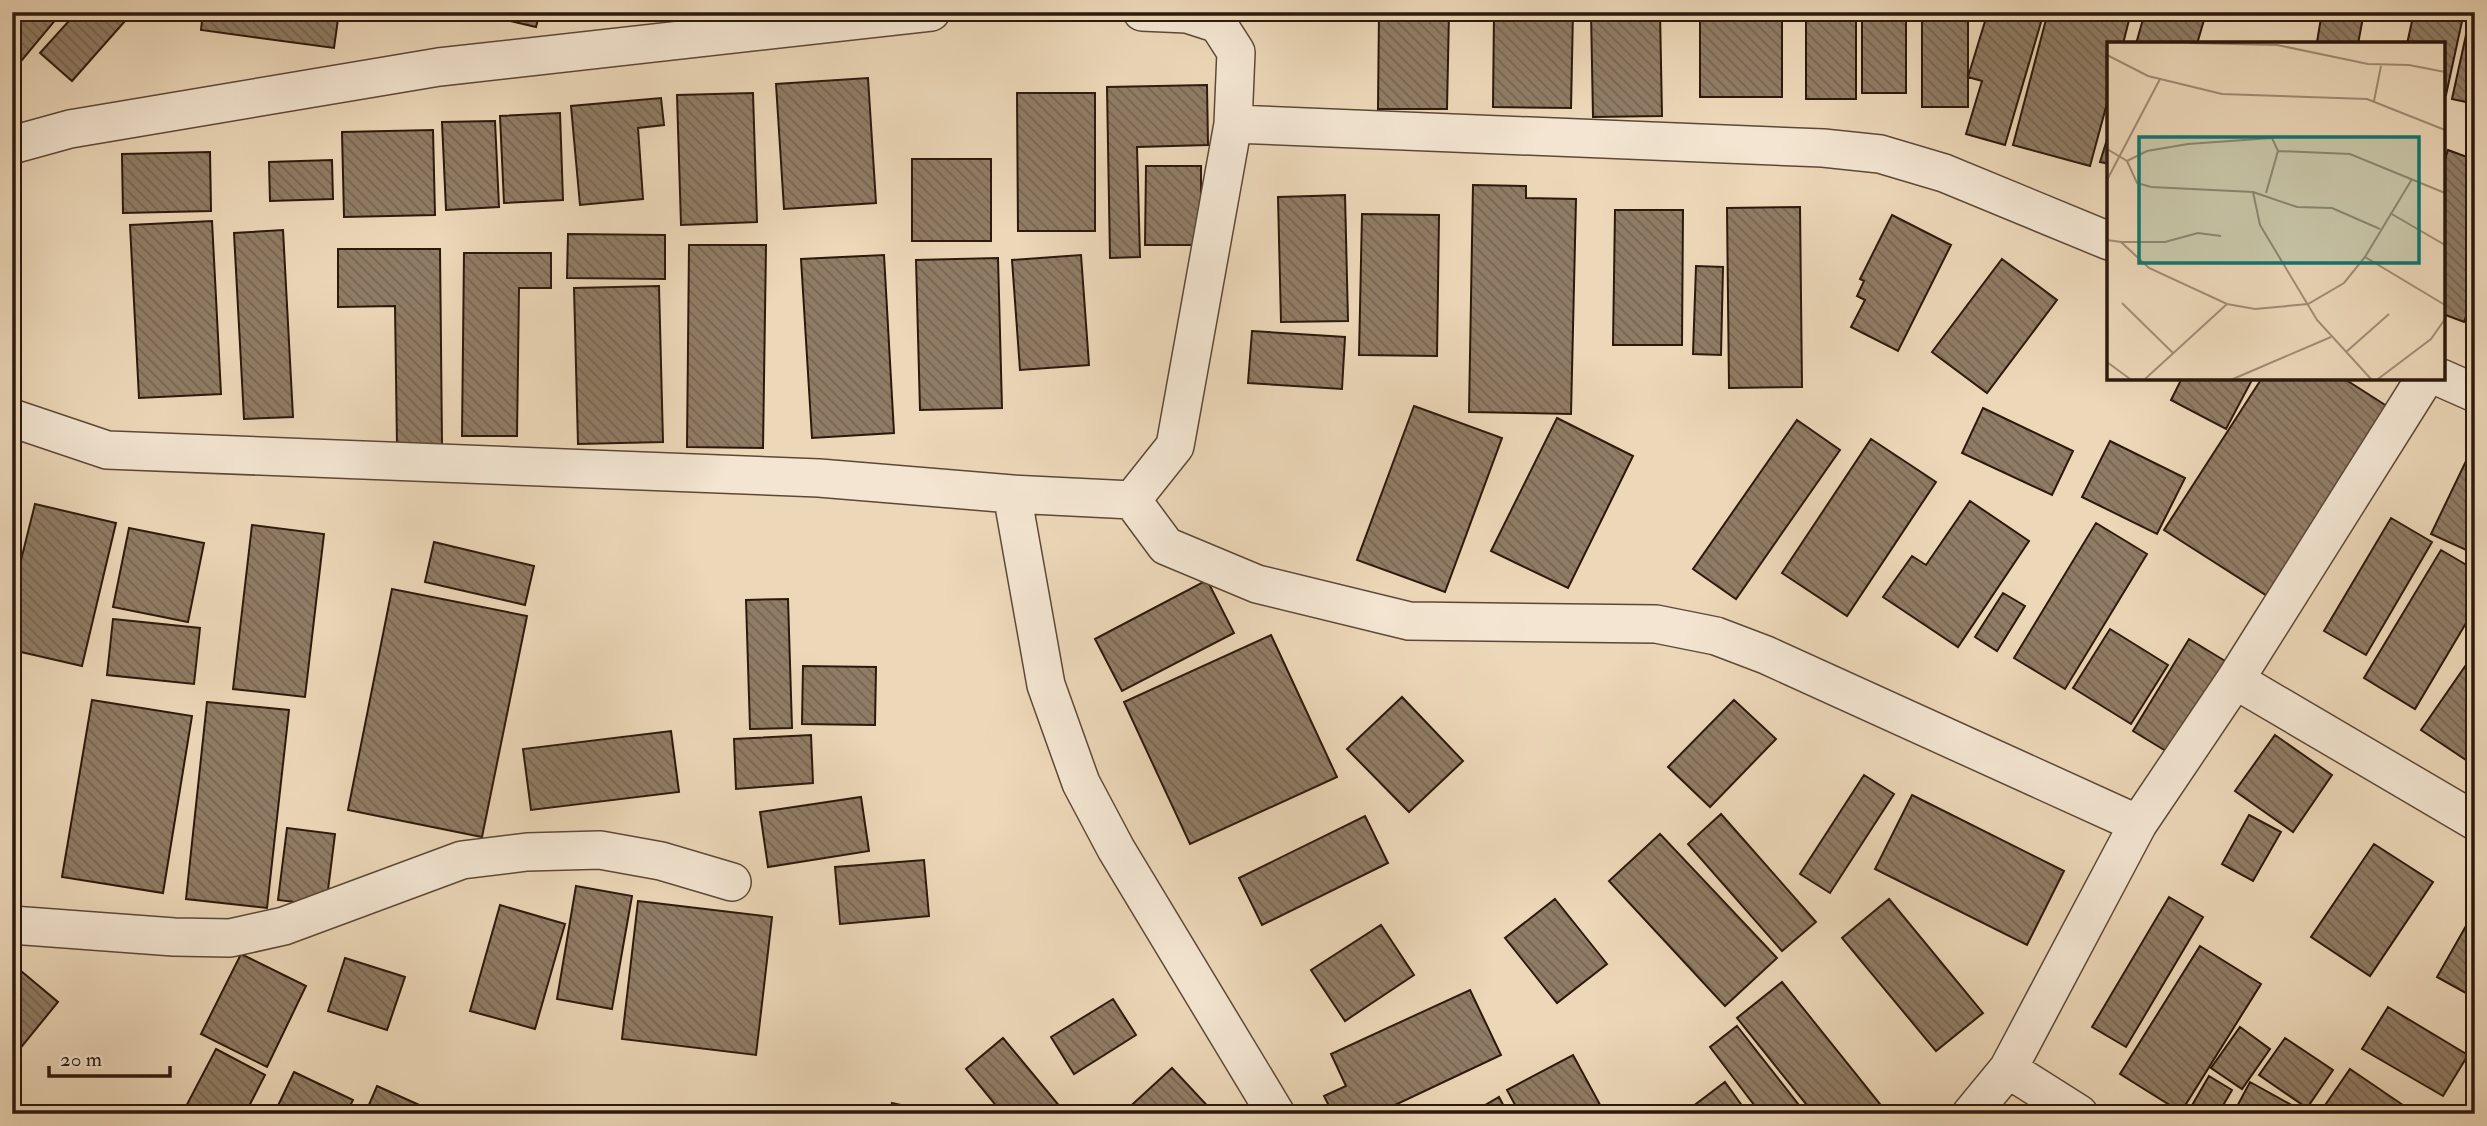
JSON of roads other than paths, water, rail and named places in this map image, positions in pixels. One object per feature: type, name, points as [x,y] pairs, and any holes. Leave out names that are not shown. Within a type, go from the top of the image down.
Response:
[{"type":"street","points":[[12,145],[70,129],[439,67],[931,12]]},
{"type":"street","points":[[1132,500],[1175,446],[1233,124],[1236,51],[1218,24],[1187,14],[1142,12]]},
{"type":"street","points":[[1233,124],[1823,148],[1880,154],[1944,173],[2107,240]]},
{"type":"street","points":[[1972,1114],[2008,1069],[2138,824],[2235,680],[2424,380]]},
{"type":"street","points":[[2445,380],[2475,393]]},
{"type":"street","points":[[12,418],[107,450],[819,478],[1012,494],[1132,500]]},
{"type":"street","points":[[1012,494],[1046,685],[1081,783],[1116,849],[1276,1114]]},
{"type":"street","points":[[1132,500],[1166,546],[1257,584],[1409,621],[1656,624],[1716,636],[1766,654],[2138,824]]},
{"type":"street","points":[[2235,680],[2475,821]]},
{"type":"street","points":[[12,925],[174,937],[230,938],[284,926],[462,860],[527,852],[600,850],[661,861],[732,882]]},
{"type":"street","points":[[2008,1069],[2079,1114]]}]
